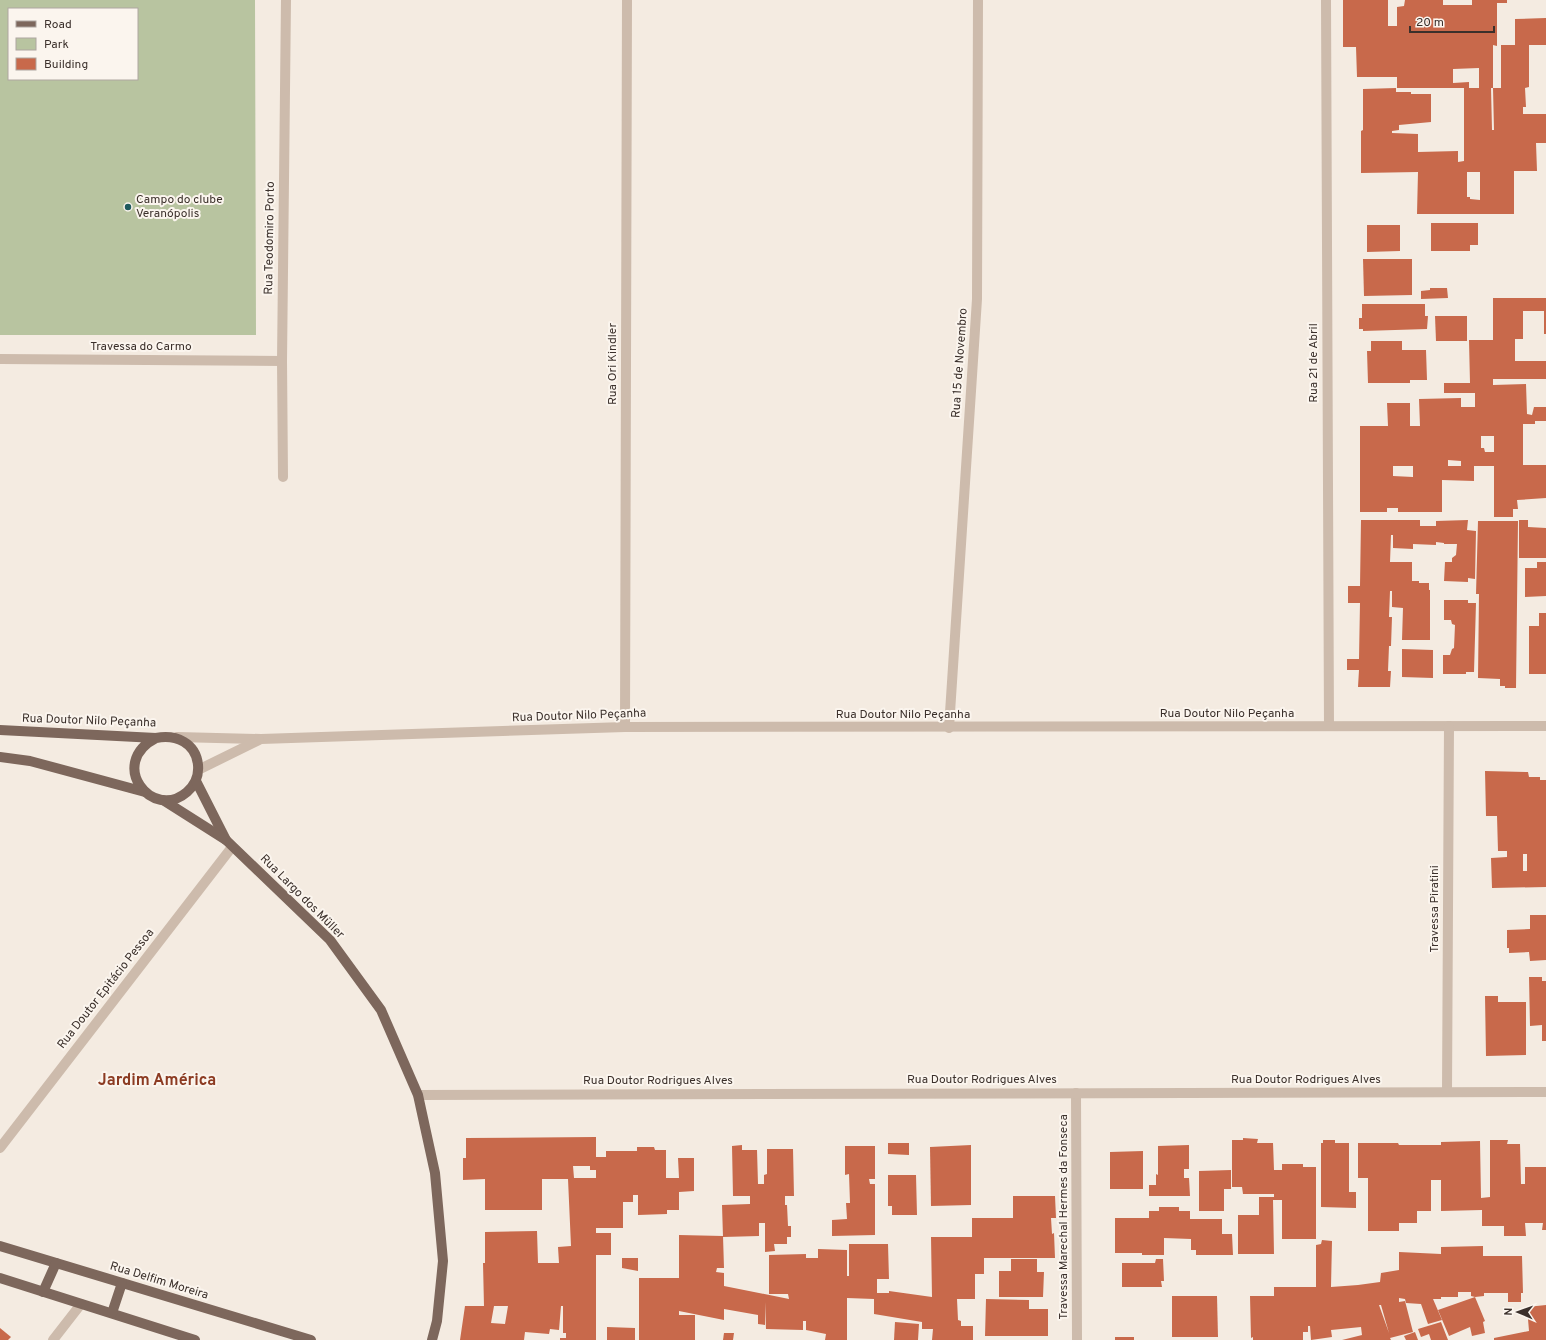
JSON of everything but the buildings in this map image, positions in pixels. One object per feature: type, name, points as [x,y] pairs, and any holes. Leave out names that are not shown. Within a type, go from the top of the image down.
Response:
[{"type":"main road","name":"Rua Doutor Nilo Peçanha","points":[[0,730],[156,738],[166,736],[177,737]]},
{"type":"main road","points":[[163,800],[183,796],[191,789],[196,781],[198,770],[197,760],[193,750],[186,742],[177,737]]},
{"type":"main road","points":[[145,792],[138,785],[135,776],[135,762],[139,750],[146,742],[156,738]]},
{"type":"main road","name":"Rua Largo dos Müller","points":[[0,757],[30,761],[145,792],[154,798],[163,800],[229,843],[330,940],[381,1010],[418,1095],[435,1173],[443,1261],[436,1321],[432,1340]]},
{"type":"main road","name":"Rua Largo dos Müller","points":[[196,781],[229,843]]},
{"type":"main road","name":"Rua Delfim Moreira","points":[[0,1246],[311,1340]]},
{"type":"main road","points":[[43,1292],[56,1263]]},
{"type":"main road","points":[[0,1278],[195,1340]]},
{"type":"main road","points":[[112,1313],[122,1283]]},
{"type":"street","name":"Rua Teodomiro Porto","points":[[283,477],[282,361],[286,0]]},
{"type":"street","name":"Rua Ori Kindler","points":[[625,727],[628,0]]},
{"type":"street","name":"Rua 15 de Novembro","points":[[949,728],[977,299],[978,0]]},
{"type":"street","name":"Rua 21 de Abril","points":[[1326,0],[1329,726]]},
{"type":"street","name":"Travessa do Carmo","points":[[0,359],[282,361]]},
{"type":"street","name":"Travessa Piratini","points":[[1447,1092],[1449,726]]},
{"type":"street","name":"Rua Doutor Nilo Peçanha","points":[[177,737],[261,739],[625,727],[949,728],[1546,726]]},
{"type":"street","name":"Rua Doutor Nilo Peçanha","points":[[198,770],[261,739]]},
{"type":"street","name":"Rua Doutor Epitácio Pessoa","points":[[0,1148],[229,843]]},
{"type":"street","name":"Rua Doutor Rodrigues Alves","points":[[418,1095],[1546,1092]]},
{"type":"street","name":"Travessa Marechal Hermes da Fonseca","points":[[1076,1093],[1077,1340]]},
{"type":"street","points":[[53,1340],[81,1304]]},
{"type":"green space","name":"Campo do clube Veranópolis","points":[[0,0],[255,0],[256,335],[0,335]]},
{"type":"place","name":"Campo do clube Veranópolis","points":[[128,207]]},
{"type":"district","name":"Jardim América","points":[[157,1081]]}]
